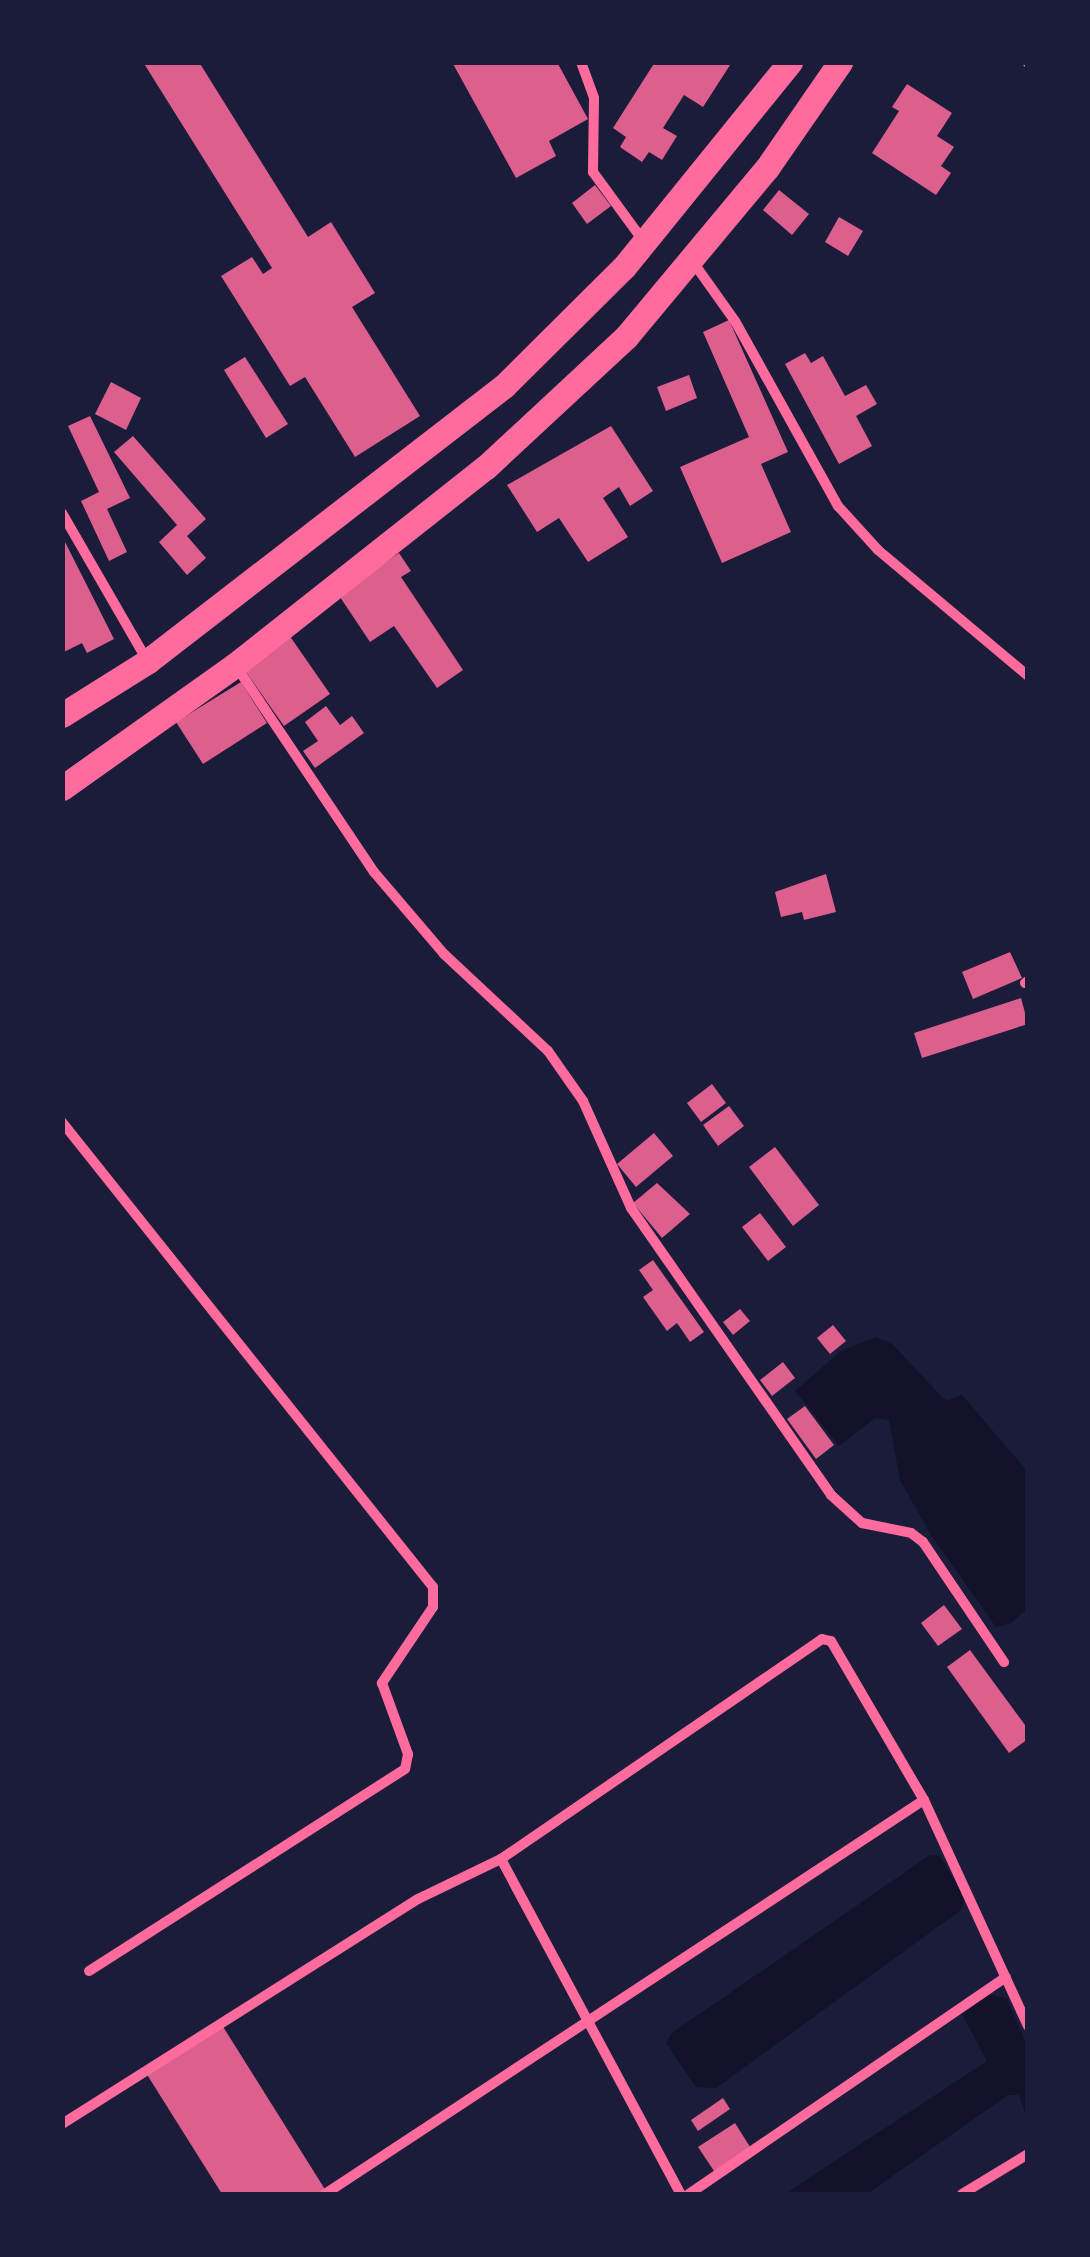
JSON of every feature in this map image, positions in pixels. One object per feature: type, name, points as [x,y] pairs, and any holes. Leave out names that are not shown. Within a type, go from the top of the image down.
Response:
[{"type":"main road","points":[[62,715],[148,661],[504,386],[645,243],[790,62]]},
{"type":"main road","points":[[62,788],[235,665],[486,467],[626,338],[768,168],[840,62]]},
{"type":"street","points":[[581,62],[594,98],[593,172],[645,243]]},
{"type":"street","points":[[691,258],[734,321],[838,506],[878,550],[1028,676]]},
{"type":"street","points":[[62,514],[148,661]]},
{"type":"street","points":[[235,665],[374,872],[444,954],[548,1051],[583,1101],[631,1208],[831,1495],[862,1523],[911,1533],[923,1542],[1004,1662]]},
{"type":"street","points":[[62,1122],[433,1587],[433,1607],[382,1684],[408,1754],[406,1769],[89,1971]]},
{"type":"street","points":[[62,2124],[418,1898],[501,1859],[818,1640],[831,1641],[924,1800],[1028,2026]]},
{"type":"street","points":[[325,2194],[594,2022],[924,1800]]},
{"type":"street","points":[[501,1859],[594,2022],[685,2194],[1006,1977]]},
{"type":"street","points":[[962,2194],[1028,2154]]},
{"type":"shaded area","points":[[876,1337],[892,1344],[946,1401],[962,1395],[1027,1471],[1027,1609],[1011,1623],[996,1627],[931,1535],[900,1480],[889,1420],[875,1418],[839,1446],[795,1391],[841,1351]]},
{"type":"shaded area","points":[[930,1855],[940,1856],[965,1899],[961,1910],[716,2088],[696,2087],[666,2043],[672,2033]]},
{"type":"shaded area","points":[[987,1994],[1006,1998],[1027,2045],[1027,2118],[1019,2095],[1008,2095],[867,2194],[785,2194],[987,2061],[962,2014]]},
{"type":"building","points":[[143,62],[199,62],[308,237],[331,222],[375,293],[352,307],[420,416],[355,457],[305,377],[290,386],[221,276],[252,257],[263,274],[272,268]]},
{"type":"building","points":[[452,62],[557,62],[588,119],[549,141],[556,156],[516,178]]},
{"type":"building","points":[[655,62],[732,62],[703,107],[684,95],[663,128],[677,136],[662,160],[649,152],[642,162],[620,147],[626,137],[613,128]]},
{"type":"building","points":[[907,84],[952,113],[937,136],[954,147],[941,166],[951,173],[936,195],[872,153],[899,111],[892,107]]},
{"type":"building","points":[[595,185],[611,206],[587,224],[572,203]]},
{"type":"building","points":[[779,190],[809,214],[792,235],[763,210]]},
{"type":"building","points":[[839,217],[863,231],[848,256],[825,242]]},
{"type":"building","points":[[729,320],[788,452],[761,464],[791,532],[722,563],[680,467],[749,437],[703,332]]},
{"type":"building","points":[[805,353],[811,363],[823,356],[845,396],[866,385],[877,404],[856,416],[872,446],[839,464],[785,364]]},
{"type":"building","points":[[245,357],[288,424],[266,438],[224,370]]},
{"type":"building","points":[[689,375],[697,398],[666,411],[657,387]]},
{"type":"building","points":[[111,382],[141,398],[126,430],[95,414]]},
{"type":"building","points":[[90,416],[130,498],[107,509],[127,552],[109,561],[81,501],[99,492],[68,426]]},
{"type":"building","points":[[611,426],[653,491],[630,506],[619,487],[603,498],[628,537],[588,562],[559,518],[537,532],[507,485]]},
{"type":"building","points":[[133,436],[206,519],[187,536],[206,558],[187,575],[159,542],[177,525],[114,452]]},
{"type":"building","points":[[62,536],[114,639],[87,653],[82,643],[62,653]]},
{"type":"building","points":[[399,553],[411,571],[401,577],[463,670],[437,688],[394,626],[370,642],[338,594]]},
{"type":"building","points":[[287,632],[330,694],[284,726],[241,665]]},
{"type":"building","points":[[241,682],[267,723],[203,764],[176,722]]},
{"type":"building","points":[[326,706],[340,725],[352,716],[364,733],[315,768],[303,751],[318,741],[305,722]]},
{"type":"building","points":[[826,874],[836,912],[804,920],[802,912],[781,917],[775,892]]},
{"type":"building","points":[[1010,952],[1022,978],[973,999],[962,972]]},
{"type":"building","points":[[1021,998],[1028,1024],[922,1058],[914,1033]]},
{"type":"building","points":[[712,1084],[726,1103],[701,1122],[687,1103]]},
{"type":"building","points":[[729,1106],[744,1126],[718,1146],[703,1125]]},
{"type":"building","points":[[654,1133],[673,1156],[636,1187],[617,1164]]},
{"type":"building","points":[[775,1147],[819,1205],[793,1226],[749,1167]]},
{"type":"building","points":[[657,1183],[690,1214],[662,1238],[633,1203]]},
{"type":"building","points":[[760,1213],[786,1247],[768,1261],[742,1227]]},
{"type":"building","points":[[653,1260],[704,1332],[690,1342],[677,1323],[667,1331],[643,1297],[653,1290],[639,1270]]},
{"type":"building","points":[[740,1309],[750,1321],[733,1335],[723,1322]]},
{"type":"building","points":[[833,1325],[846,1341],[830,1354],[817,1338]]},
{"type":"building","points":[[783,1362],[795,1378],[772,1396],[760,1380]]},
{"type":"building","points":[[805,1406],[834,1445],[816,1459],[787,1419]]},
{"type":"building","points":[[944,1605],[962,1629],[938,1646],[921,1623]]},
{"type":"building","points":[[970,1650],[1028,1729],[1028,1739],[1009,1753],[947,1667]]},
{"type":"building","points":[[222,2025],[326,2191],[222,2194],[146,2073]]},
{"type":"building","points":[[723,2098],[730,2109],[698,2131],[691,2120]]},
{"type":"building","points":[[735,2123],[752,2150],[716,2174],[698,2147]]}]
